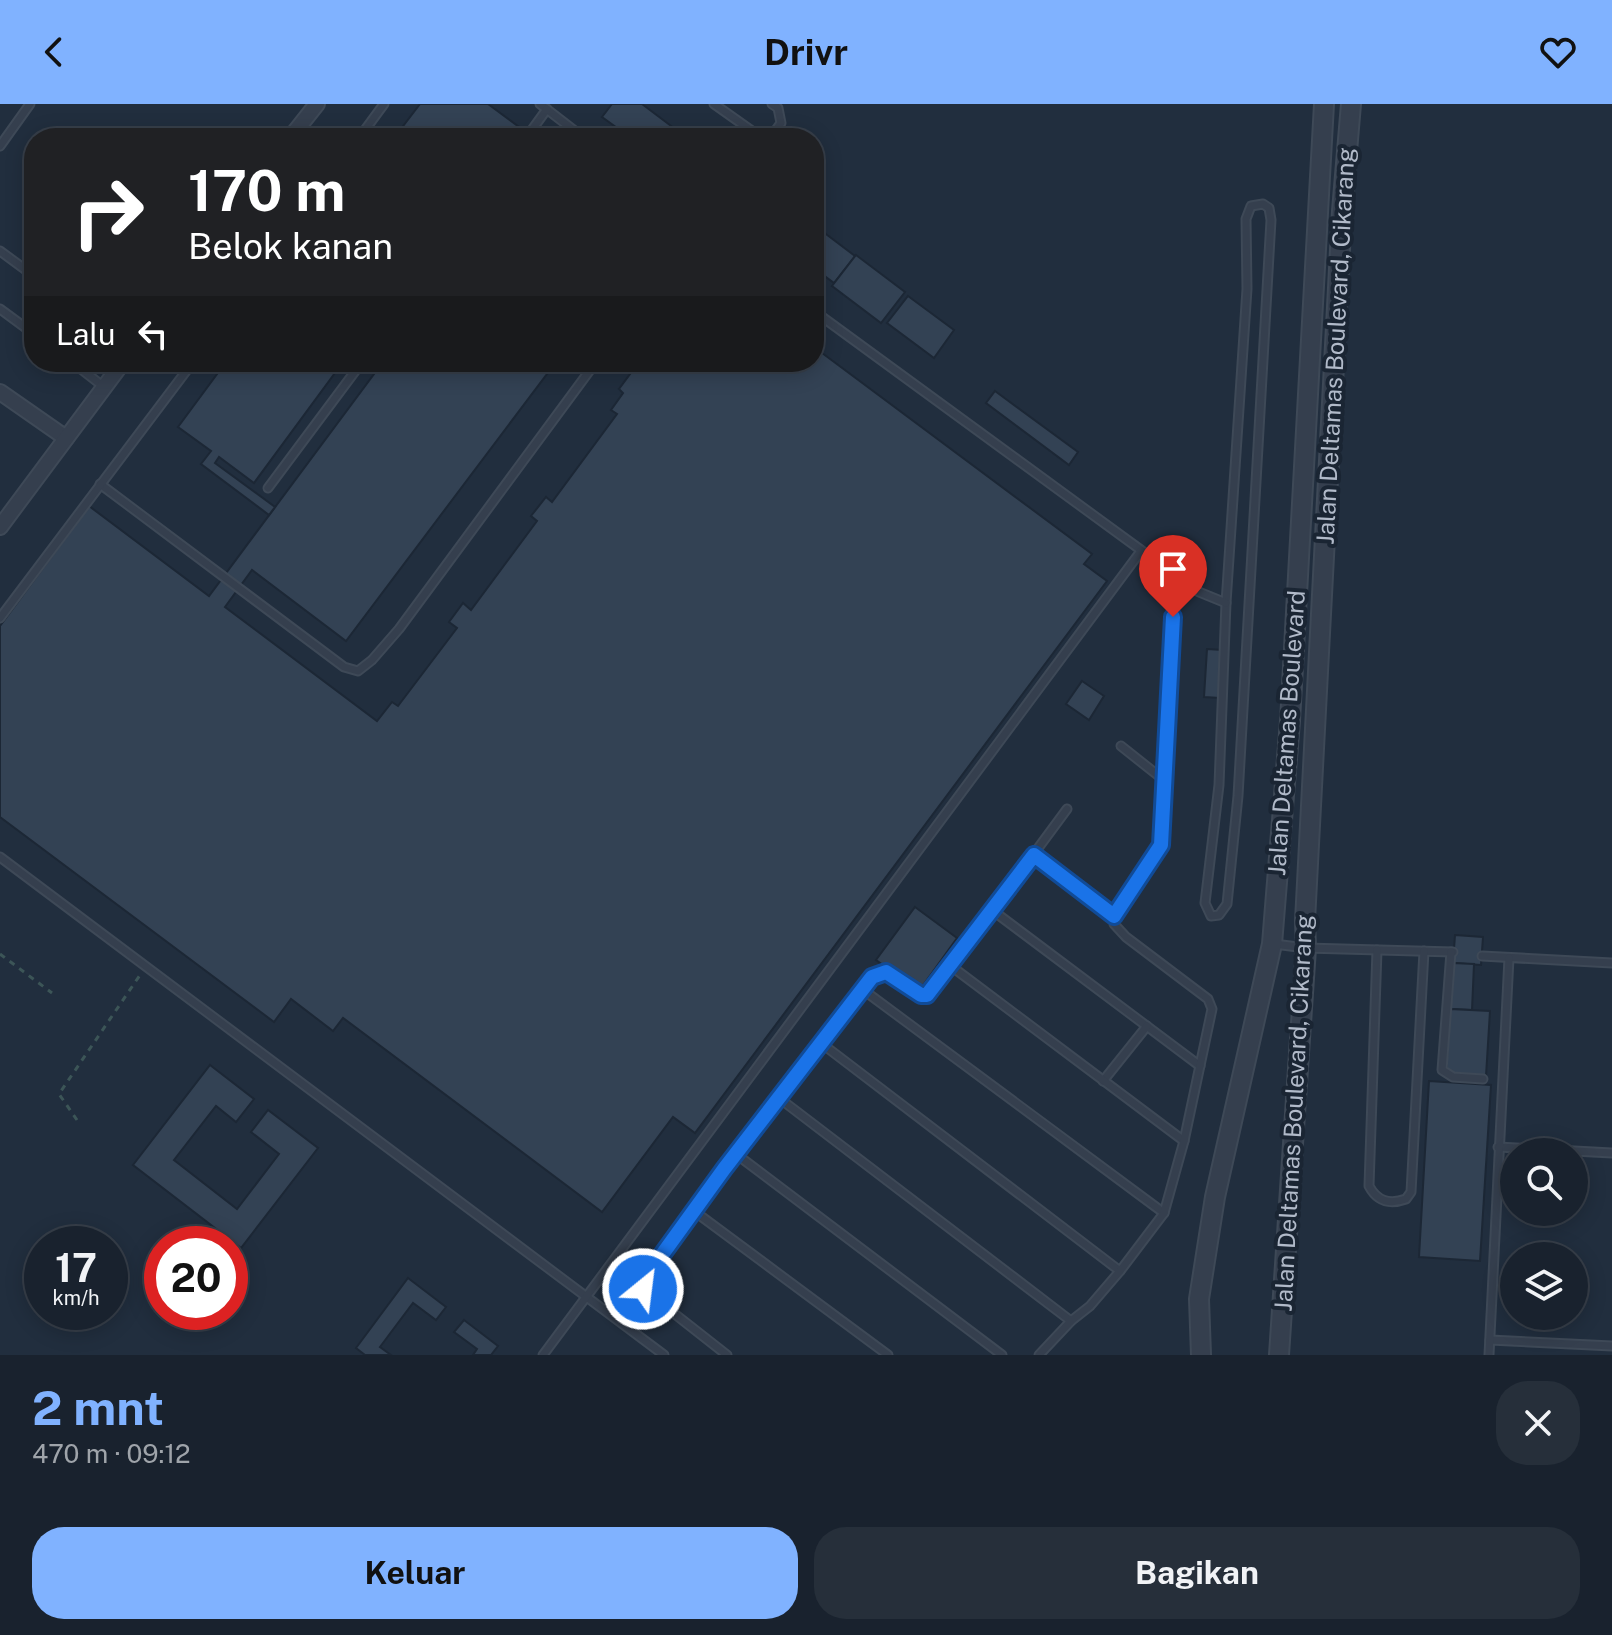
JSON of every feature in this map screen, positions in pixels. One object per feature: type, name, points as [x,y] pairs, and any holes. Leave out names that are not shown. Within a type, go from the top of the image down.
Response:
[{"type":"street","points":[[298,128],[317,104]]},
{"type":"street","name":"Jalan Deltamas Boulevard","points":[[1201,1355],[1199,1299],[1215,1197],[1272,944],[1288,751],[1324,104]]},
{"type":"street","name":"Jalan Deltamas Boulevard, Cikarang","points":[[1279,1355],[1306,948],[1305,907],[1342,211],[1351,104]]},
{"type":"street","points":[[0,527],[66,438],[100,383],[112,372]]},
{"type":"street","points":[[0,392],[66,438]]},
{"type":"lane","points":[[0,146],[30,104]]},
{"type":"lane","points":[[366,128],[384,104]]},
{"type":"lane","points":[[714,104],[749,128]]},
{"type":"lane","points":[[772,104],[778,108],[781,123],[777,128]]},
{"type":"lane","points":[[532,128],[544,107],[571,128]]},
{"type":"lane","points":[[1263,204],[1269,208],[1271,220],[1238,796],[1227,904],[1215,916],[1208,913],[1205,903],[1219,785],[1226,603],[1246,318],[1246,219],[1251,206],[1263,204]]},
{"type":"lane","points":[[0,251],[24,269]]},
{"type":"lane","points":[[0,309],[24,327]]},
{"type":"lane","points":[[824,318],[1141,551],[1199,592],[1226,603]]},
{"type":"lane","points":[[86,372],[100,383]]},
{"type":"lane","points":[[0,618],[185,372]]},
{"type":"lane","points":[[268,488],[355,372]]},
{"type":"lane","points":[[100,484],[344,667],[358,671],[399,629],[589,372]]},
{"type":"lane","points":[[543,1355],[1141,551]]},
{"type":"lane","points":[[1039,1355],[1090,1306],[1164,1213],[1184,1141],[1212,1009],[1211,1003],[1118,931],[1114,924],[1114,916],[1159,850],[1173,617]]},
{"type":"lane","points":[[1121,746],[1165,781]]},
{"type":"lane","points":[[727,1355],[643,1289],[643,1281],[872,977],[886,972],[921,995],[927,995],[1067,809]]},
{"type":"lane","points":[[1034,855],[1114,916]]},
{"type":"lane","points":[[0,857],[664,1355]]},
{"type":"lane","points":[[992,910],[1200,1066]]},
{"type":"lane","points":[[1272,944],[1306,948],[1452,952],[1442,1070],[1453,1077],[1483,1079]]},
{"type":"lane","points":[[1377,950],[1369,1186],[1374,1195],[1391,1202],[1406,1199],[1411,1192],[1424,951]]},
{"type":"lane","points":[[1482,956],[1612,963]]},
{"type":"lane","points":[[1489,1355],[1509,958]]},
{"type":"lane","points":[[951,966],[1184,1141]]},
{"type":"lane","points":[[862,989],[1164,1213]]},
{"type":"lane","points":[[1103,1081],[1147,1026]]},
{"type":"lane","points":[[821,1043],[1120,1271]]},
{"type":"lane","points":[[779,1098],[1071,1321]]},
{"type":"lane","points":[[1498,1147],[1612,1153]]},
{"type":"lane","points":[[736,1154],[1002,1355]]},
{"type":"lane","points":[[694,1211],[888,1355]]},
{"type":"lane","points":[[1490,1340],[1612,1346]]},
{"type":"lane","points":[[707,1355],[714,1345]]},
{"type":"path","points":[[0,954],[52,993]]},
{"type":"path","points":[[77,1120],[59,1094],[146,965]]},
{"type":"building","points":[[420,104],[488,104],[519,127],[518,128],[402,128]]},
{"type":"building","points":[[612,104],[642,104],[674,128],[617,128],[602,117]]},
{"type":"building","points":[[824,233],[855,256],[834,283],[824,276]]},
{"type":"building","points":[[856,255],[905,292],[881,323],[832,286]]},
{"type":"building","points":[[908,296],[954,330],[934,358],[887,323]]},
{"type":"building","points":[[824,354],[1092,554],[1084,564],[1107,581],[695,1133],[673,1117],[602,1212],[343,1018],[333,1031],[291,999],[274,1022],[0,817],[0,626],[89,506],[209,596],[376,372],[548,372],[346,641],[252,570],[225,607],[377,721],[392,702],[398,706],[457,628],[449,622],[463,603],[471,610],[537,521],[531,516],[546,497],[552,502],[617,414],[611,410],[623,393],[619,389],[632,372],[824,372]]},
{"type":"building","points":[[219,372],[336,372],[254,483],[219,457],[215,463],[275,507],[269,515],[201,464],[211,451],[178,427]]},
{"type":"building","points":[[995,391],[1078,452],[1069,465],[986,403]]},
{"type":"building","points":[[1207,649],[1223,650],[1220,698],[1204,697]]},
{"type":"building","points":[[1082,681],[1104,696],[1089,720],[1066,704]]},
{"type":"building","points":[[915,907],[957,938],[919,991],[876,960]]},
{"type":"building","points":[[1455,935],[1483,937],[1481,965],[1453,963]]},
{"type":"building","points":[[1453,963],[1474,964],[1472,1010],[1450,1009]]},
{"type":"building","points":[[1450,1009],[1490,1011],[1486,1076],[1446,1073]]},
{"type":"building","points":[[210,1065],[254,1099],[236,1122],[216,1106],[174,1160],[237,1209],[279,1154],[251,1132],[268,1110],[318,1148],[248,1239],[248,1226],[212,1226],[133,1165]]},
{"type":"building","points":[[1429,1081],[1491,1085],[1480,1261],[1419,1257]]},
{"type":"building","points":[[408,1278],[446,1307],[436,1320],[413,1303],[380,1347],[391,1355],[365,1355],[356,1348]]},
{"type":"building","points":[[464,1320],[498,1346],[491,1355],[473,1355],[477,1349],[454,1332]]},
{"type":"route","points":[[643,1289],[643,1281],[724,1169],[872,977],[886,972],[921,995],[931,992],[1034,855],[1114,916],[1161,845],[1173,617]]}]
